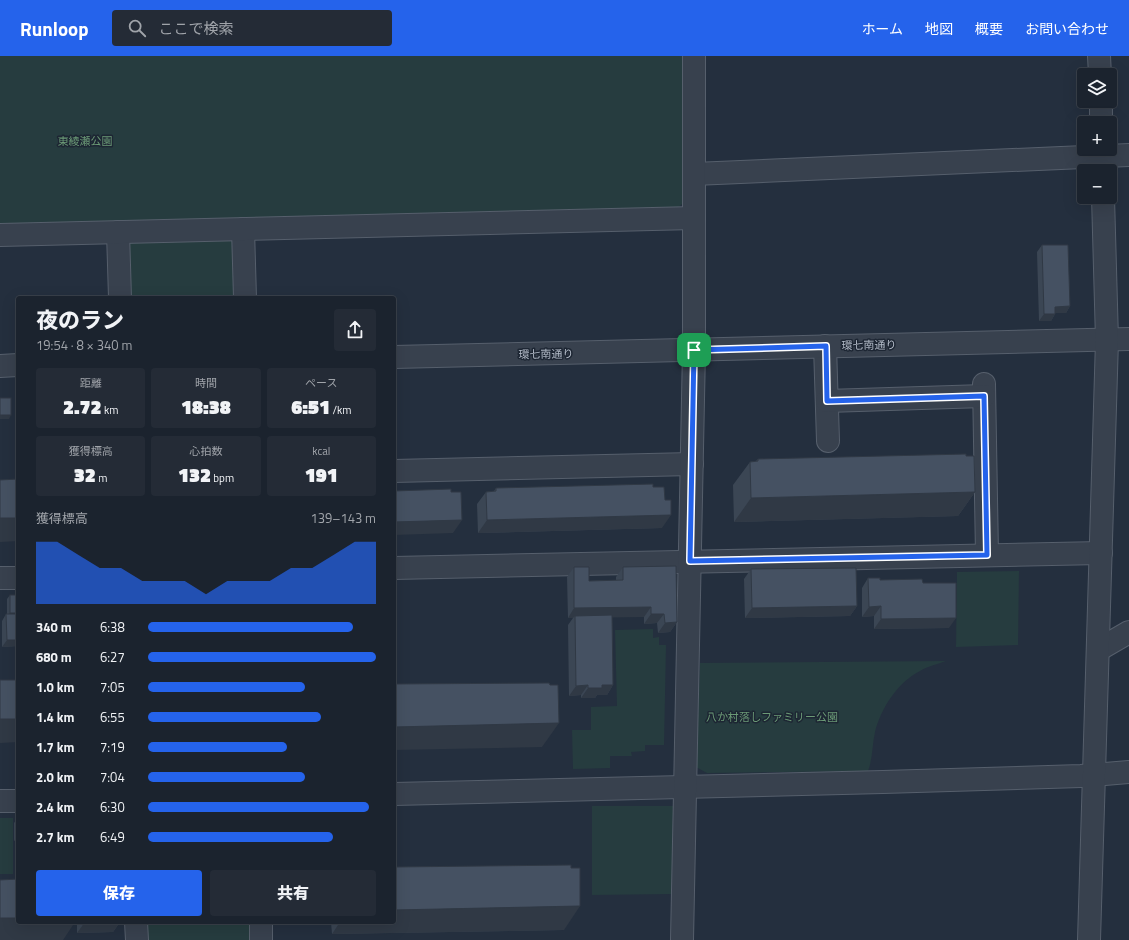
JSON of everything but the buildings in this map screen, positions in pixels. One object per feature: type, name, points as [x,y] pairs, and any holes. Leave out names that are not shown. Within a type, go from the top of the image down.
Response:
[{"type":"street","points":[[682,940],[694,350],[694,56]]},
{"type":"street","points":[[1099,56],[1100,68]]},
{"type":"street","points":[[694,174],[1102,159],[1129,155]]},
{"type":"street","points":[[1089,940],[1107,340],[1103,204]]},
{"type":"street","points":[[0,235],[694,218]]},
{"type":"street","points":[[244,229],[245,296]]},
{"type":"street","points":[[118,232],[120,296]]},
{"type":"street","name":"環七南通り","points":[[396,357],[1129,339]]},
{"type":"street","points":[[826,346],[828,441]]},
{"type":"street","points":[[0,366],[16,365]]},
{"type":"street","points":[[827,401],[984,390],[987,555]]},
{"type":"street","points":[[396,471],[692,464]]},
{"type":"street","points":[[396,568],[1101,553]]},
{"type":"street","points":[[0,578],[16,578]]},
{"type":"street","points":[[1098,650],[1129,632]]},
{"type":"street","points":[[396,794],[686,788],[1094,775],[1129,772]]},
{"type":"street","points":[[0,801],[16,801]]},
{"type":"street","points":[[136,924],[137,940]]},
{"type":"street","points":[[261,924],[261,940]]},
{"type":"green space","name":"東綾瀬公園","points":[[0,56],[682,56],[682,204],[674,211],[0,226]]},
{"type":"green space","points":[[126,239],[236,239],[238,296],[127,296]]},
{"type":"green space","points":[[1019,571],[1018,645],[956,647],[957,572]]},
{"type":"green space","points":[[653,629],[653,638],[659,637],[659,645],[666,645],[664,745],[645,745],[645,751],[631,752],[632,756],[610,756],[610,768],[573,769],[572,730],[591,730],[591,707],[617,706],[615,630]]},
{"type":"green space","name":"八か村落しファミリー公園","points":[[946,661],[926,668],[912,676],[898,689],[886,705],[881,714],[875,732],[868,771],[707,773],[696,767],[700,663]]},
{"type":"green space","points":[[592,806],[673,806],[672,894],[592,895]]},
{"type":"green space","points":[[0,818],[13,818],[13,874],[0,874]]},
{"type":"green space","points":[[146,924],[251,924],[252,940],[146,940]]},
{"type":"route","points":[[826,346],[827,401],[984,396],[987,555],[690,561],[694,350],[826,346]]}]
